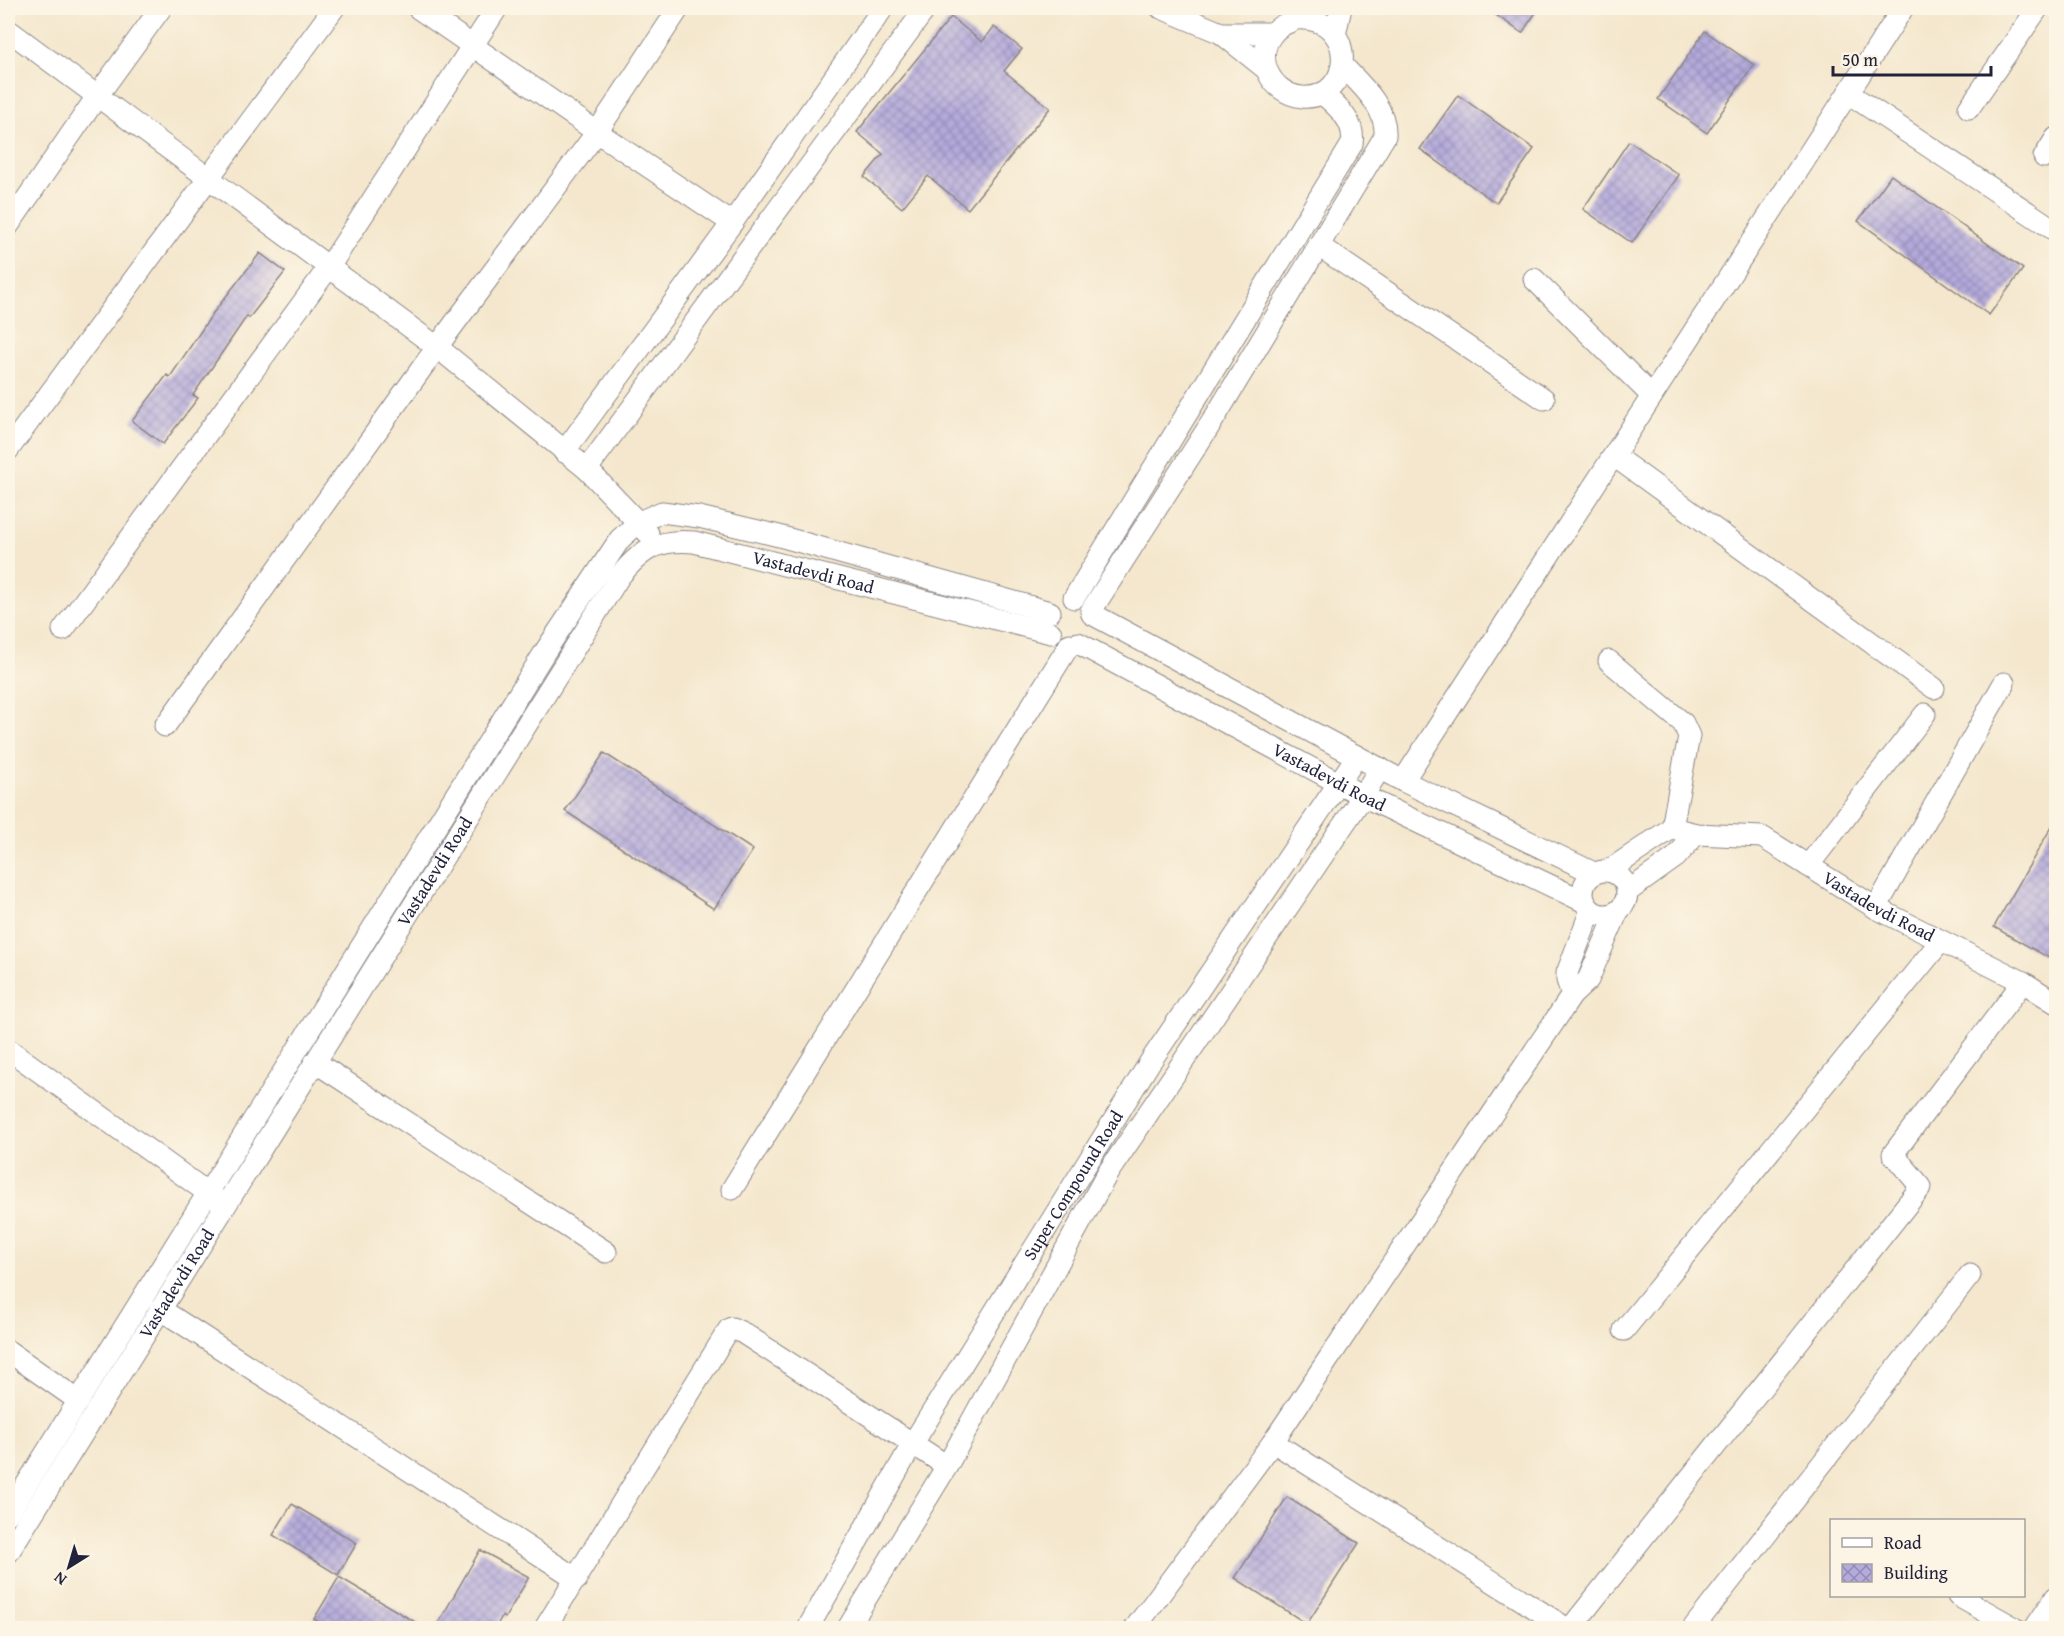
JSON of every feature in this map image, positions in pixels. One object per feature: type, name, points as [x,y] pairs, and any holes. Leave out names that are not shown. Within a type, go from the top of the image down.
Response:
[{"type":"street","points":[[8,226],[161,8]]},
{"type":"street","points":[[8,450],[334,8]]},
{"type":"street","points":[[418,8],[732,223]]},
{"type":"street","points":[[63,630],[329,267],[471,44],[497,8]]},
{"type":"street","points":[[165,726],[437,347],[597,132],[680,8]]},
{"type":"street","points":[[587,469],[926,8]]},
{"type":"street","points":[[1161,8],[1221,33],[1266,69],[1276,85],[1292,95],[1305,97],[1322,93],[1329,88],[1338,78],[1343,66],[1343,53],[1332,29],[1301,13],[1273,33],[1264,57],[1266,69]]},
{"type":"street","points":[[1335,35],[1341,8]]},
{"type":"street","points":[[1403,781],[1903,8]]},
{"type":"street","points":[[1969,108],[2038,8]]},
{"type":"street","points":[[564,452],[732,223],[875,11]]},
{"type":"street","points":[[8,30],[437,347],[587,469],[639,522],[658,545]]},
{"type":"street","points":[[1221,33],[1273,33]]},
{"type":"street","points":[[1086,608],[1215,417],[1385,136],[1386,125],[1381,112],[1365,89],[1343,66]]},
{"type":"street","points":[[732,1189],[1074,643],[1089,634],[1093,628],[1086,608],[1352,144],[1354,132],[1341,110],[1322,93]]},
{"type":"street","points":[[1848,93],[2056,231]]},
{"type":"street","points":[[2044,157],[2056,138]]},
{"type":"street","points":[[1319,246],[1544,399]]},
{"type":"street","points":[[1534,279],[1652,396]]},
{"type":"street","points":[[1614,456],[1934,688]]},
{"type":"street","name":"Vastadevdi Road","points":[[8,1553],[160,1309],[217,1200],[546,650],[620,539],[639,522],[662,512],[699,517],[779,536],[1050,612]]},
{"type":"street","name":"Vastadevdi Road","points":[[8,1514],[79,1401],[315,1062],[619,577],[634,560],[658,545],[675,541],[694,543],[1052,633]]},
{"type":"street","points":[[1074,643],[1056,638],[1052,633],[1048,619],[1050,612],[1060,601],[1086,608]]},
{"type":"street","name":"Vastadevdi Road","points":[[1086,608],[1403,781],[1601,872]]},
{"type":"street","name":"Vastadevdi Road","points":[[1074,643],[1363,796],[1588,906]]},
{"type":"street","points":[[1572,995],[1567,980],[1588,906],[1583,891],[1584,884],[1672,828],[1689,736],[1683,723],[1609,661]]},
{"type":"street","points":[[1876,908],[2004,683]]},
{"type":"street","points":[[1809,866],[1925,714]]},
{"type":"street","name":"Super Compound Road","points":[[808,1629],[913,1443],[1150,1062],[1357,756]]},
{"type":"street","name":"Super Compound Road","points":[[848,1629],[947,1466],[1107,1174],[1380,768]]},
{"type":"street","name":"Vastadevdi Road","points":[[1672,828],[1696,834],[1762,837],[1876,908],[2023,982],[2056,1003]]},
{"type":"street","points":[[1588,906],[1604,915],[1676,857],[1696,834]]},
{"type":"street","points":[[1135,1629],[1273,1442],[1572,995],[1588,980],[1622,901],[1621,878],[1601,872]]},
{"type":"street","points":[[1624,1330],[1941,941]]},
{"type":"street","points":[[1571,1629],[1921,1187],[1893,1154],[2023,982]]},
{"type":"street","points":[[8,1049],[217,1200]]},
{"type":"street","points":[[315,1062],[606,1252]]},
{"type":"street","points":[[1693,1629],[1970,1275]]},
{"type":"street","points":[[160,1309],[577,1579]]},
{"type":"street","points":[[545,1629],[729,1329],[743,1333],[947,1466]]},
{"type":"street","points":[[8,1351],[79,1401]]},
{"type":"street","points":[[1273,1442],[1566,1629]]},
{"type":"street","points":[[1960,1597],[2014,1629]]},
{"type":"street","points":[[2035,1629],[2056,1597]]},
{"type":"building","points":[[1486,8],[1539,8],[1522,33]]},
{"type":"building","points":[[951,17],[982,42],[994,27],[1022,49],[1004,71],[1050,108],[968,209],[928,176],[902,208],[864,177],[883,154],[857,132]]},
{"type":"building","points":[[1705,31],[1754,65],[1707,133],[1658,99]]},
{"type":"building","points":[[1458,95],[1534,149],[1496,203],[1420,149]]},
{"type":"building","points":[[1629,141],[1679,175],[1632,243],[1583,209]]},
{"type":"building","points":[[1891,175],[2023,269],[1989,315],[1858,221]]},
{"type":"building","points":[[260,253],[285,272],[249,318],[247,316],[193,395],[198,398],[163,444],[132,421],[167,375],[170,377],[213,313]]},
{"type":"building","points":[[604,753],[753,850],[714,909],[565,811]]},
{"type":"building","points":[[2056,819],[2056,962],[1994,927]]},
{"type":"building","points":[[1287,1497],[1359,1543],[1307,1624],[1235,1578]]},
{"type":"building","points":[[292,1504],[357,1543],[338,1575],[273,1535]]},
{"type":"building","points":[[480,1550],[529,1577],[505,1618],[502,1616],[495,1629],[435,1629]]},
{"type":"building","points":[[339,1577],[427,1629],[330,1629],[314,1619]]}]
